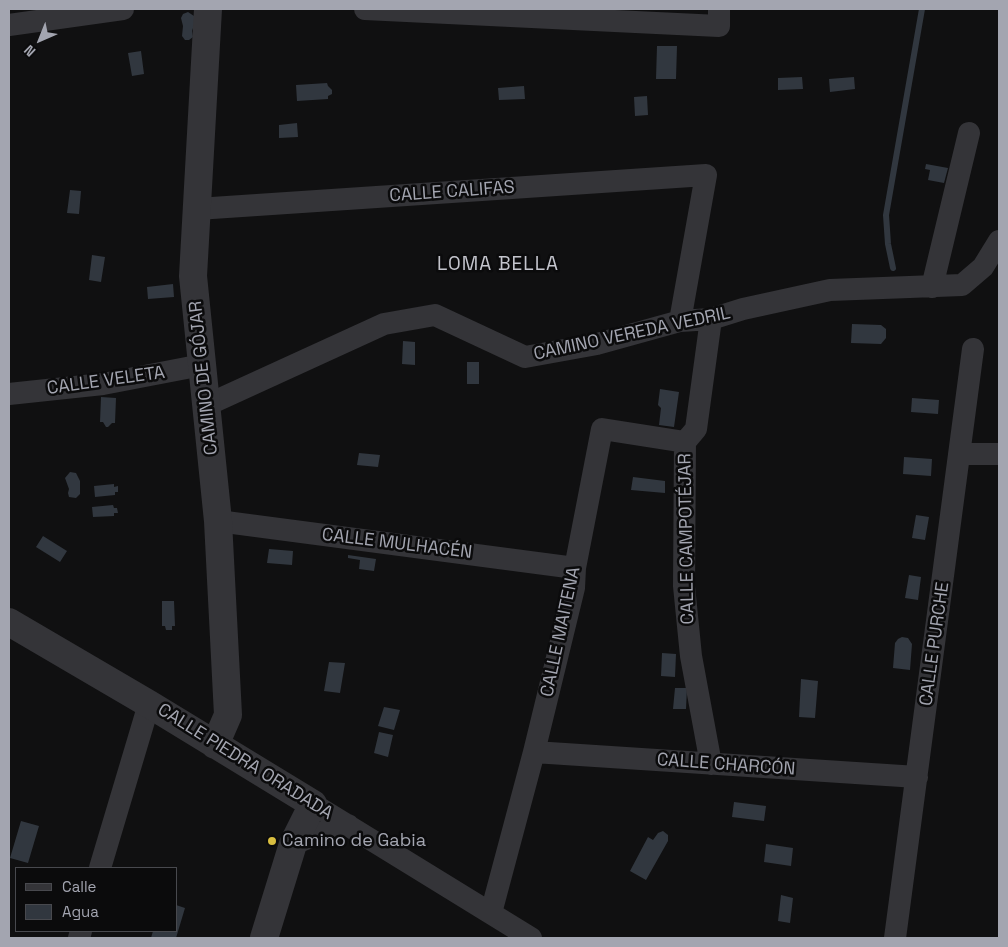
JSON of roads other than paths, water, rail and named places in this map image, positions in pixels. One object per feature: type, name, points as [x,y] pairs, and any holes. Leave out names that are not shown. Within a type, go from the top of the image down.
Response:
[{"type":"street","points":[[9,26],[123,9]]},
{"type":"street","name":"CAMINO DE GÓJAR","points":[[208,9],[193,276],[218,521],[228,714],[214,745]]},
{"type":"street","points":[[365,9],[719,26],[719,9]]},
{"type":"street","points":[[932,287],[969,133]]},
{"type":"street","name":"CALLE CALIFAS","points":[[197,209],[706,175],[680,321]]},
{"type":"street","name":"CAMINO VEREDA VEDRIL","points":[[207,405],[384,324],[434,315],[525,356],[597,344],[680,321],[711,318],[830,290],[962,285],[983,267],[999,241]]},
{"type":"street","name":"CALLE CAMPOTÉJAR","points":[[711,318],[696,429],[684,442],[684,586],[691,656],[711,764]]},
{"type":"street","name":"CALLE PURCHE","points":[[895,938],[973,349]]},
{"type":"street","name":"CALLE VELETA","points":[[9,394],[103,384],[202,365]]},
{"type":"street","name":"CALLE MAITENA","points":[[492,913],[574,588],[575,568],[602,430],[684,442]]},
{"type":"street","points":[[960,454],[999,454]]},
{"type":"street","name":"CALLE MULHACÉN","points":[[218,521],[575,568]]},
{"type":"street","name":"CALLE PIEDRA ORADADA","points":[[9,624],[150,704],[530,938]]},
{"type":"street","points":[[100,867],[150,704]]},
{"type":"street","name":"CALLE CHARCÓN","points":[[534,752],[917,776]]},
{"type":"street","points":[[264,938],[307,801]]},
{"type":"street","points":[[293,844],[334,828],[348,825]]},
{"type":"water","points":[[188,12],[194,16],[195,22],[192,31],[193,37],[185,40],[182,36],[183,26],[181,18],[183,14]]},
{"type":"water","points":[[657,46],[677,46],[676,79],[656,79]]},
{"type":"water","points":[[141,51],[144,74],[132,76],[128,53]]},
{"type":"water","points":[[802,77],[803,89],[778,90],[778,78]]},
{"type":"water","points":[[854,77],[855,89],[830,92],[829,79]]},
{"type":"water","points":[[327,83],[332,90],[332,94],[328,96],[328,99],[297,101],[296,85]]},
{"type":"water","points":[[524,86],[525,99],[499,100],[498,88]]},
{"type":"water","points":[[647,96],[648,115],[635,116],[634,97]]},
{"type":"water","points":[[297,123],[298,137],[279,138],[279,125]]},
{"type":"water","points":[[926,164],[948,168],[944,183],[928,180],[930,170],[925,169]]},
{"type":"water","points":[[70,190],[81,191],[79,214],[67,213]]},
{"type":"water","points":[[92,255],[105,257],[101,282],[89,280]]},
{"type":"water","points":[[173,284],[174,297],[148,299],[147,287]]},
{"type":"water","points":[[852,324],[881,325],[886,329],[886,338],[881,344],[851,343]]},
{"type":"water","points":[[403,341],[415,342],[415,365],[402,364]]},
{"type":"water","points":[[467,362],[479,362],[479,384],[467,384]]},
{"type":"water","points":[[660,389],[679,392],[674,427],[659,425],[661,408],[658,405]]},
{"type":"water","points":[[101,397],[116,398],[115,423],[108,427],[103,422],[100,422]]},
{"type":"water","points":[[912,398],[939,400],[938,414],[911,412]]},
{"type":"water","points":[[359,453],[380,455],[378,467],[357,465]]},
{"type":"water","points":[[904,457],[932,459],[931,476],[903,474]]},
{"type":"water","points":[[70,472],[76,473],[80,481],[80,494],[76,498],[69,497],[68,493],[69,489],[65,478]]},
{"type":"water","points":[[633,477],[665,481],[665,493],[631,490]]},
{"type":"water","points":[[114,484],[114,487],[118,486],[118,492],[115,492],[115,495],[95,497],[94,486]]},
{"type":"water","points":[[113,505],[114,508],[117,508],[118,513],[114,513],[114,516],[93,517],[92,507]]},
{"type":"water","points":[[916,515],[929,517],[925,540],[912,538]]},
{"type":"water","points":[[43,536],[67,551],[60,562],[36,547]]},
{"type":"water","points":[[269,549],[293,551],[292,565],[267,563]]},
{"type":"water","points":[[348,555],[376,559],[374,571],[359,569],[360,560],[348,558]]},
{"type":"water","points":[[909,575],[921,577],[918,600],[905,598]]},
{"type":"water","points":[[162,601],[174,601],[175,626],[172,626],[172,630],[166,630],[165,626],[162,626]]},
{"type":"water","points":[[902,637],[908,638],[912,644],[910,670],[893,668],[895,643]]},
{"type":"water","points":[[662,653],[676,654],[675,677],[661,676]]},
{"type":"water","points":[[329,662],[345,663],[340,693],[324,691]]},
{"type":"water","points":[[801,679],[818,681],[815,718],[799,717]]},
{"type":"water","points":[[675,688],[687,688],[686,709],[673,709]]},
{"type":"water","points":[[384,707],[400,710],[394,730],[378,726]]},
{"type":"water","points":[[379,732],[393,735],[388,757],[374,753]]},
{"type":"water","points":[[734,802],[766,806],[764,821],[732,817]]},
{"type":"water","points":[[21,821],[39,826],[28,863],[10,858]]},
{"type":"water","points":[[663,831],[668,835],[668,841],[646,880],[630,871],[648,837],[653,840],[658,833]]},
{"type":"water","points":[[766,844],[793,848],[791,866],[764,862]]},
{"type":"water","points":[[781,895],[793,898],[790,923],[778,921]]},
{"type":"water","points":[[178,906],[185,908],[178,931]]},
{"type":"water","points":[[153,932],[178,932],[176,938],[151,938]]},
{"type":"waterway","points":[[893,268],[888,244],[886,215],[922,9]]},
{"type":"place","name":"Camino de Gabia","points":[[272,841]]},
{"type":"district","name":"LOMA BELLA","points":[[498,265]]}]
